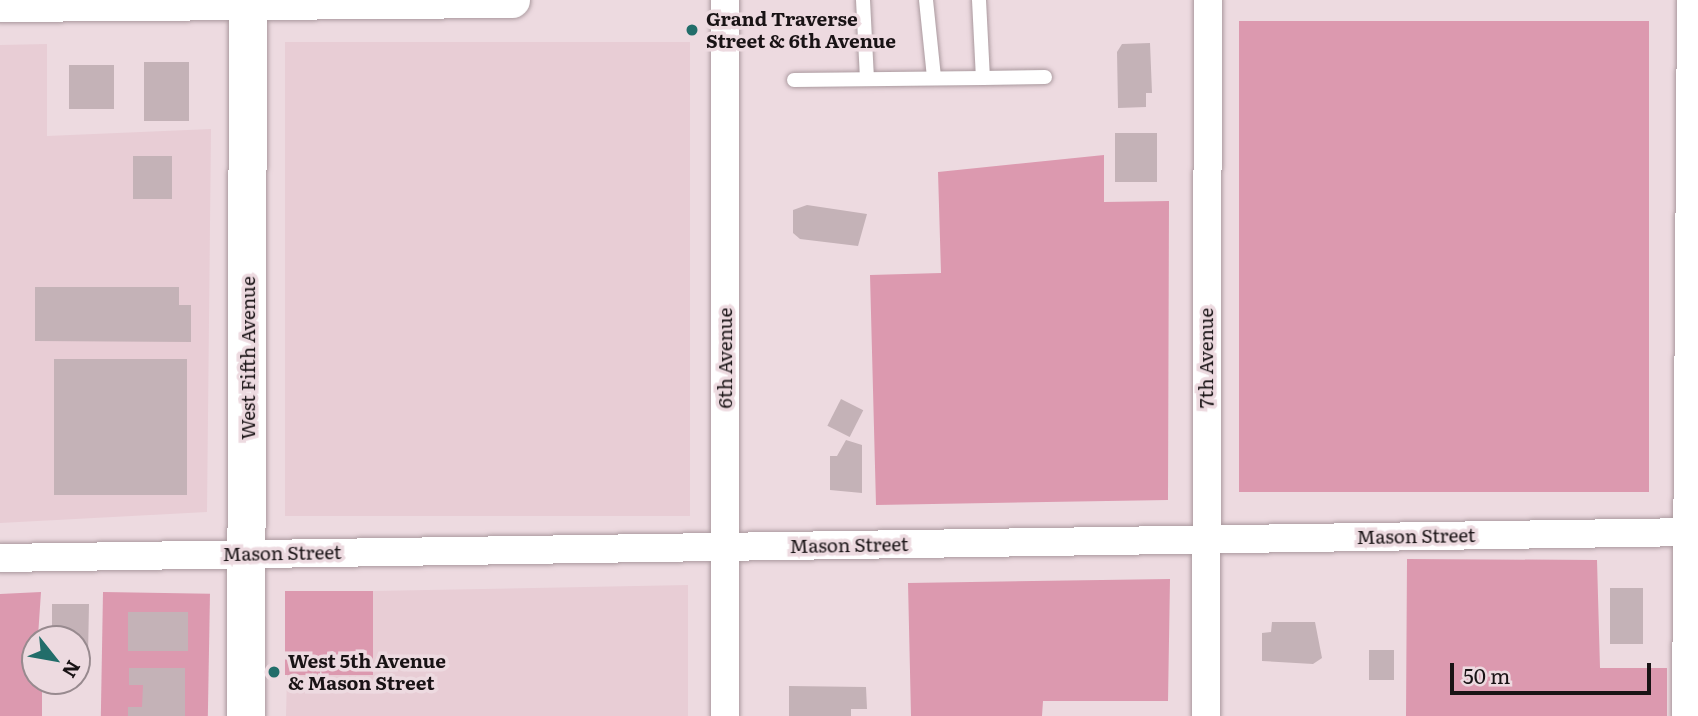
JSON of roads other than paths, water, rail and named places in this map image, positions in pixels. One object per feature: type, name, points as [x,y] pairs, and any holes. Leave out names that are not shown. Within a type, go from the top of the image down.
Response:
[{"type":"main road","name":"West Fifth Avenue","points":[[246,716],[248,1]]},
{"type":"street","points":[[0,4],[512,0]]},
{"type":"street","name":"6th Avenue","points":[[725,0],[725,716]]},
{"type":"street","name":"7th Avenue","points":[[1206,716],[1208,0]]},
{"type":"street","points":[[1686,716],[1692,532],[1691,0]]},
{"type":"street","name":"Mason Street","points":[[0,558],[1692,532]]},
{"type":"lane","points":[[863,0],[867,79]]},
{"type":"lane","points":[[926,0],[934,78]]},
{"type":"lane","points":[[979,0],[983,78]]},
{"type":"lane","points":[[794,80],[1045,78]]},
{"type":"place","name":"Grand Traverse Street & 6th Avenue","points":[[692,30]]},
{"type":"place","name":"West 5th Avenue & Mason Street","points":[[274,672]]}]
